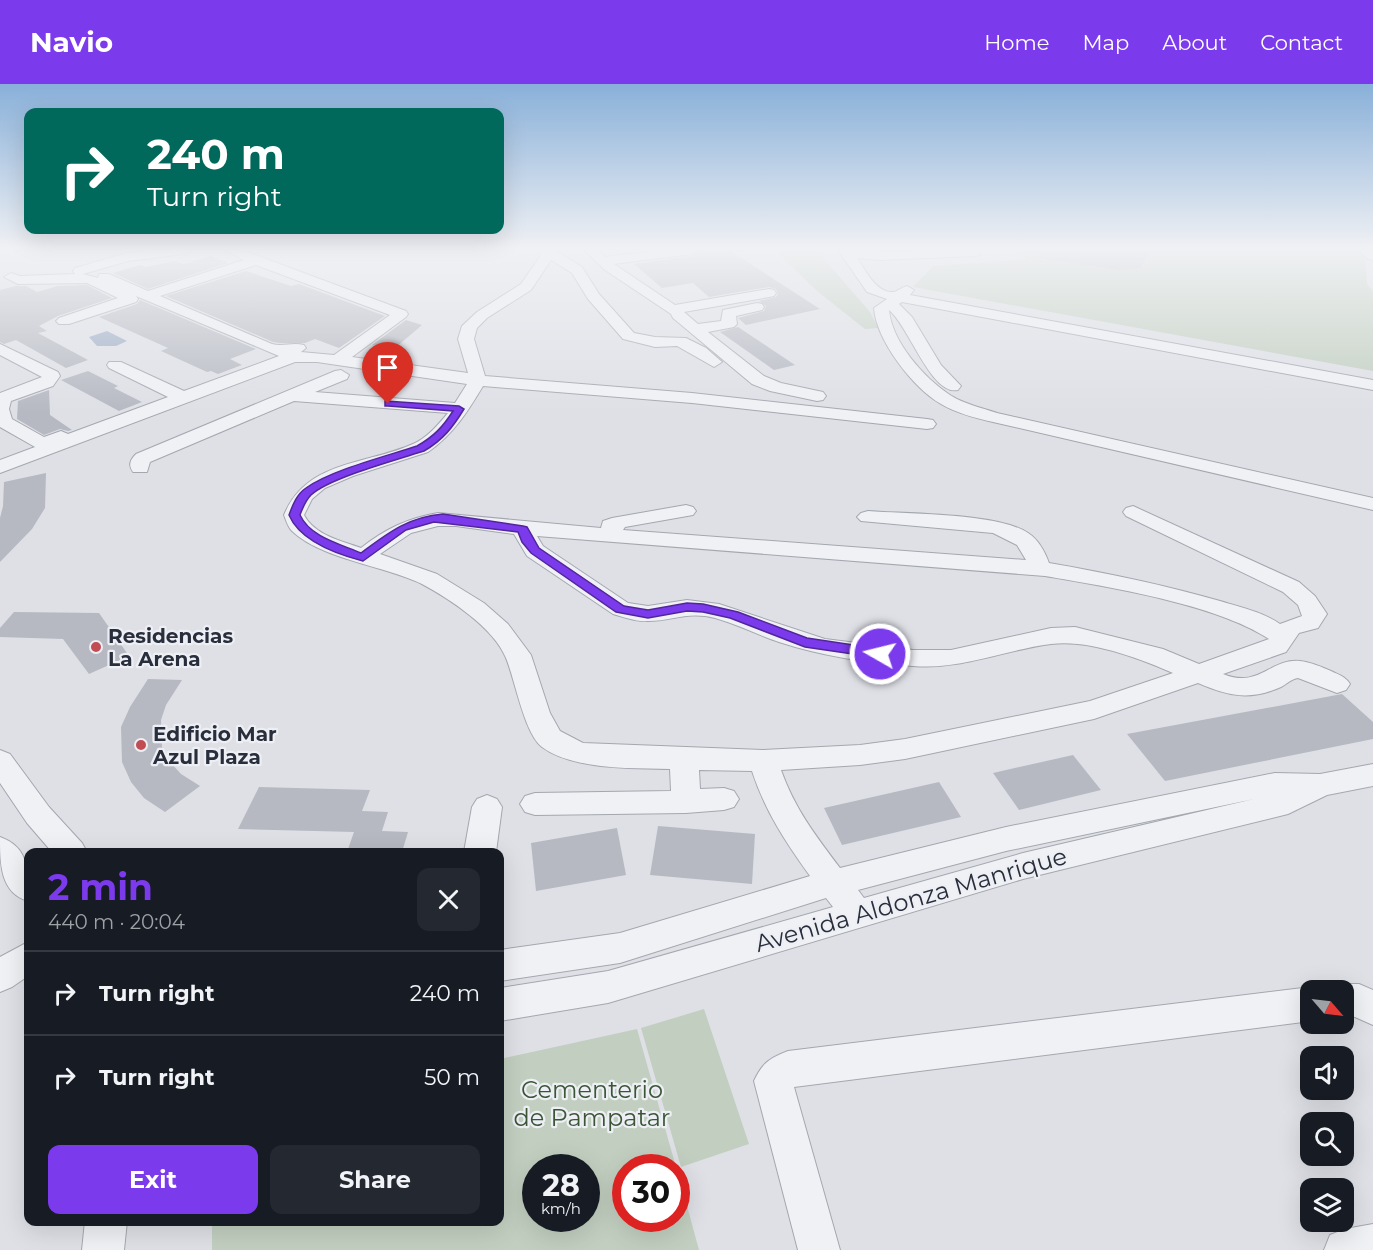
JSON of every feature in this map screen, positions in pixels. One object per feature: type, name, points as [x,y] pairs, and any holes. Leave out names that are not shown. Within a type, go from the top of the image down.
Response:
[{"type":"street","points":[[64,321],[115,304]]},
{"type":"street","points":[[0,349],[52,376],[47,382],[3,398],[0,409],[4,422],[44,444],[104,423],[169,396],[193,382],[214,379],[261,360],[154,304]]},
{"type":"street","points":[[156,304],[281,352],[304,347],[342,362]]},
{"type":"street","points":[[140,468],[140,461],[143,458],[293,396],[342,362],[401,314],[375,304]]},
{"type":"street","points":[[498,304],[470,326],[466,339],[478,380],[445,430],[427,445],[328,480],[309,490],[299,501],[294,515],[299,526],[320,540],[429,579],[463,598],[488,619],[518,656],[537,713],[549,738],[583,753],[763,761],[860,755],[905,749],[1094,710],[1277,645],[1282,639],[1281,635],[1291,627],[1310,623],[1314,619],[1315,614],[1312,607],[1300,594],[1280,582],[1133,512]]},
{"type":"street","points":[[601,304],[629,336],[655,342],[680,341],[700,351],[714,362]]},
{"type":"street","points":[[666,304],[672,310],[719,304]]},
{"type":"street","points":[[695,329],[729,324],[728,313],[752,304]]},
{"type":"street","points":[[887,304],[881,308],[880,315],[889,336],[909,364],[933,390],[953,404],[993,417],[1373,504]]},
{"type":"street","points":[[899,304],[901,313],[939,376],[958,392],[985,404],[1373,490]]},
{"type":"street","points":[[951,304],[1005,312],[1370,381]]},
{"type":"street","points":[[678,315],[758,380],[784,398]]},
{"type":"street","points":[[0,467],[169,396],[285,360],[317,357],[478,380],[784,398],[927,423]]},
{"type":"street","points":[[115,365],[169,396]]},
{"type":"street","points":[[1370,381],[1358,390],[1373,399]]},
{"type":"street","points":[[293,396],[459,409]]},
{"type":"street","points":[[613,535],[611,526],[620,522],[686,512]]},
{"type":"street","points":[[868,517],[996,527],[1025,539],[1033,548],[1040,568]]},
{"type":"street","points":[[363,557],[402,528],[443,518],[523,529],[1040,568],[1093,578],[1243,615],[1272,627],[1281,635]]},
{"type":"street","points":[[523,529],[528,542],[535,551],[612,605],[631,612],[657,613],[687,607],[703,608],[734,615],[805,642],[913,658],[951,658],[1051,636],[1075,635],[1154,655],[1226,685],[1250,688],[1273,680],[1285,672],[1298,669],[1337,684]]},
{"type":"street","points":[[684,759],[686,802]]},
{"type":"street","points":[[0,761],[38,815],[67,848]]},
{"type":"street","points":[[763,761],[777,801],[796,833],[857,914]]},
{"type":"street","name":"Avenida Aldonza Manrique","points":[[504,965],[620,948],[832,883],[1006,839],[1275,784],[1320,785],[1373,774]]},
{"type":"street","name":"Avenida Aldonza Manrique","points":[[504,1004],[608,987],[1023,866],[1288,802],[1320,785]]},
{"type":"street","points":[[535,804],[686,802],[724,799]]},
{"type":"street","points":[[481,848],[487,807]]},
{"type":"street","points":[[0,850],[24,883]]},
{"type":"street","points":[[0,976],[24,960]]},
{"type":"street","points":[[1354,1001],[1373,1008]]},
{"type":"street","points":[[819,1250],[773,1081],[780,1073],[788,1069],[1300,1005]]},
{"type":"street","points":[[104,1250],[106,1226]]},
{"type":"street","points":[[1345,1250],[1373,1245]]},
{"type":"green space","points":[[834,304],[863,304],[878,328],[865,329]]},
{"type":"green space","points":[[1008,304],[1373,304],[1373,371]]},
{"type":"green space","points":[[704,1009],[749,1144],[690,1164],[690,1154],[677,1154],[641,1028]]},
{"type":"green space","name":"Cementerio de Pampatar","points":[[637,1029],[672,1154],[612,1154],[612,1232],[690,1232],[690,1217],[699,1250],[212,1250],[212,1226],[504,1226],[504,1058]]},
{"type":"water","points":[[107,331],[127,341],[116,346],[97,346],[89,337]]},
{"type":"building","points":[[0,304],[93,304],[58,316],[39,326],[47,331],[38,333],[88,360],[66,368],[16,340],[4,344],[0,342]]},
{"type":"building","points":[[136,304],[150,304],[256,349],[230,359],[242,365],[218,374],[207,372],[161,351],[168,348],[99,317]]},
{"type":"building","points":[[186,304],[354,304],[385,316],[339,348],[315,339],[305,343],[273,342]]},
{"type":"building","points":[[764,304],[813,304],[820,309],[746,325],[738,318],[764,311],[766,306]]},
{"type":"building","points":[[406,320],[422,325],[395,348],[372,345]]},
{"type":"building","points":[[738,327],[795,365],[774,370],[720,332]]},
{"type":"building","points":[[88,371],[118,386],[114,388],[142,402],[119,411],[61,380]]},
{"type":"building","points":[[49,390],[50,415],[72,430],[60,429],[44,435],[17,419],[18,401]]},
{"type":"building","points":[[46,473],[45,508],[32,529],[0,562],[0,518],[4,482]]},
{"type":"building","name":"Residencias La Arena","points":[[14,612],[99,613],[129,656],[89,674],[63,639],[0,637],[0,628]]},
{"type":"building","name":"Edificio Mar Azul Plaza","points":[[148,679],[182,680],[166,705],[161,720],[162,747],[170,762],[181,774],[200,786],[165,812],[144,798],[131,782],[122,762],[121,727],[130,707]]},
{"type":"building","points":[[1342,694],[1373,722],[1373,739],[1165,781],[1127,734]]},
{"type":"building","points":[[1073,755],[1101,790],[1019,810],[993,773]]},
{"type":"building","points":[[939,782],[961,817],[842,845],[824,808]]},
{"type":"building","points":[[259,787],[370,790],[362,811],[388,812],[382,831],[408,832],[403,848],[348,848],[354,832],[238,829]]},
{"type":"building","points":[[658,826],[755,834],[752,884],[650,875]]},
{"type":"building","points":[[617,828],[626,875],[536,891],[531,843]]},
{"type":"place","name":"Residencias La Arena","points":[[96,647]]},
{"type":"place","name":"Edificio Mar Azul Plaza","points":[[141,745]]},
{"type":"route","points":[[388,404],[459,409],[445,430],[434,441],[421,448],[328,480],[309,490],[299,501],[294,515],[299,526],[320,540],[363,557],[402,528],[416,522],[433,519],[443,518],[523,529],[528,542],[535,551],[621,609],[648,614],[687,607],[719,610],[805,642],[880,654]]}]
